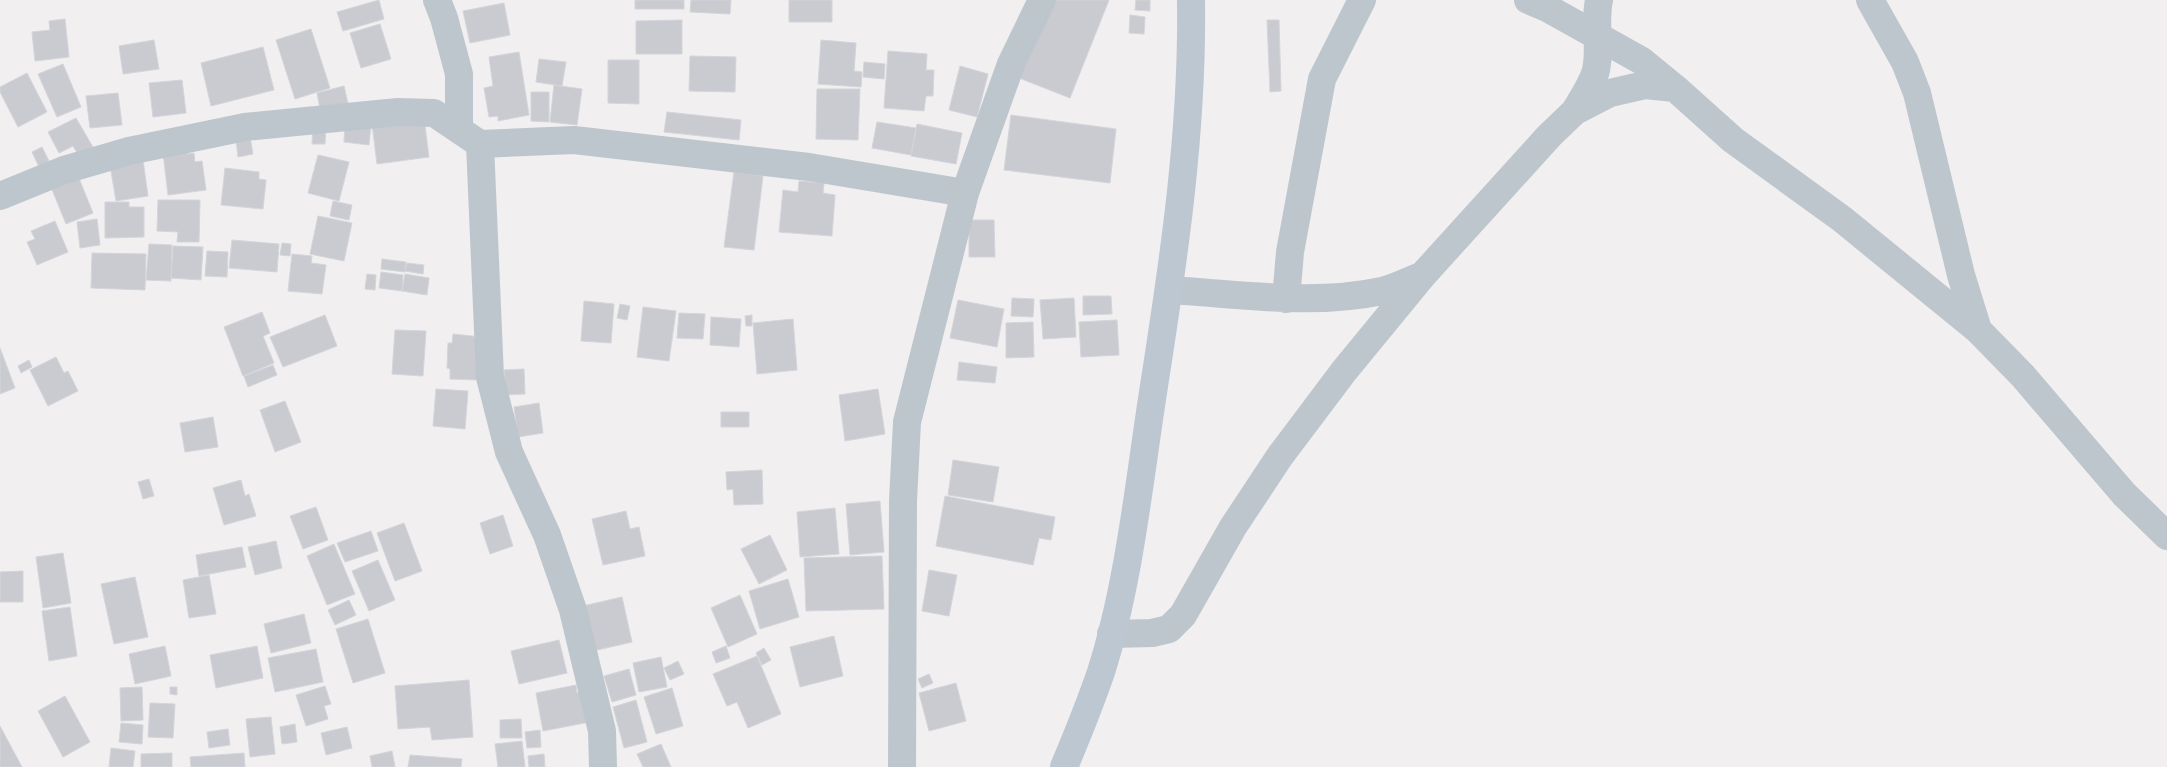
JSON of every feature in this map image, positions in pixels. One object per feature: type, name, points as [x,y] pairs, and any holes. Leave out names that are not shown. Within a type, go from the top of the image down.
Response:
[{"type":"street","points":[[437,0],[444,18],[458,74],[459,128]]},
{"type":"street","points":[[902,767],[903,501],[907,422],[965,193],[1010,64],[1042,0]]},
{"type":"street","points":[[1064,767],[1101,672],[1128,554],[1169,290],[1183,180],[1192,60],[1192,0]]},
{"type":"street","points":[[1286,299],[1290,252],[1322,79],[1362,0]]},
{"type":"street","points":[[1528,0],[1549,9],[1642,61],[1733,140],[1842,219],[1978,330],[2023,376],[2124,494],[2167,536]]},
{"type":"street","points":[[1575,111],[1596,71],[1597,10],[1599,0]]},
{"type":"street","points":[[1870,0],[1905,62],[1917,93],[1961,275],[1978,330]]},
{"type":"street","points":[[1111,634],[1152,633],[1169,629],[1183,615],[1233,527],[1280,456],[1344,371],[1422,276],[1549,136],[1575,111],[1610,93],[1645,85],[1675,88]]},
{"type":"street","points":[[0,196],[88,162],[129,151],[244,127],[398,112],[434,113],[459,128],[480,144],[574,140],[809,167],[965,193]]},
{"type":"street","points":[[480,144],[490,377],[509,452],[547,535],[573,610],[602,731],[604,767]]},
{"type":"street","points":[[1169,290],[1286,299],[1336,297],[1383,291],[1422,276]]},
{"type":"building","points":[[379,0],[384,19],[343,31],[337,12]]},
{"type":"building","points":[[635,0],[684,0],[684,9],[635,9]]},
{"type":"building","points":[[691,0],[731,0],[730,14],[690,12]]},
{"type":"building","points":[[789,0],[832,0],[832,22],[789,22]]},
{"type":"building","points":[[1051,0],[1109,0],[1070,98],[1019,78]]},
{"type":"building","points":[[1136,0],[1150,0],[1150,11],[1135,10]]},
{"type":"building","points":[[504,3],[510,35],[470,43],[463,11]]},
{"type":"building","points":[[1130,15],[1145,17],[1144,34],[1129,33]]},
{"type":"building","points":[[65,19],[69,57],[35,61],[32,32],[50,30],[49,21]]},
{"type":"building","points":[[682,20],[682,54],[636,54],[636,21]]},
{"type":"building","points":[[1267,20],[1279,20],[1281,91],[1270,92]]},
{"type":"building","points":[[380,24],[391,59],[361,68],[350,33]]},
{"type":"building","points":[[311,29],[330,88],[295,99],[276,40]]},
{"type":"building","points":[[154,40],[159,69],[123,74],[119,46]]},
{"type":"building","points":[[821,40],[856,43],[854,71],[862,72],[861,87],[818,84]]},
{"type":"building","points":[[263,47],[274,90],[211,106],[201,63]]},
{"type":"building","points":[[888,51],[927,54],[926,70],[934,70],[933,96],[926,96],[924,111],[884,108]]},
{"type":"building","points":[[519,52],[529,115],[498,121],[498,116],[489,117],[484,88],[493,86],[489,57]]},
{"type":"building","points":[[690,56],[736,57],[735,92],[689,91]]},
{"type":"building","points":[[539,59],[566,62],[562,86],[536,82]]},
{"type":"building","points":[[608,60],[639,60],[639,104],[608,103]]},
{"type":"building","points":[[864,62],[885,64],[884,79],[863,77]]},
{"type":"building","points":[[63,64],[81,107],[57,117],[38,74]]},
{"type":"building","points":[[960,66],[988,74],[977,117],[949,110]]},
{"type":"building","points":[[27,73],[47,112],[18,127],[0,92],[0,87]]},
{"type":"building","points":[[182,80],[186,113],[153,117],[149,83]]},
{"type":"building","points":[[554,85],[582,89],[577,125],[550,122]]},
{"type":"building","points":[[344,86],[349,108],[321,114],[317,93]]},
{"type":"building","points":[[817,89],[860,89],[858,140],[816,139]]},
{"type":"building","points":[[531,92],[549,92],[549,122],[531,121]]},
{"type":"building","points":[[118,93],[122,125],[90,128],[86,96]]},
{"type":"building","points":[[667,112],[741,120],[739,140],[664,132]]},
{"type":"building","points":[[1011,115],[1116,129],[1110,183],[1004,170]]},
{"type":"building","points":[[76,118],[94,149],[79,156],[73,146],[59,153],[48,132]]},
{"type":"building","points":[[424,118],[429,157],[377,164],[372,124]]},
{"type":"building","points":[[877,122],[916,128],[911,155],[872,148]]},
{"type":"building","points":[[313,123],[326,123],[325,144],[312,144]]},
{"type":"building","points":[[345,123],[371,125],[369,145],[344,142]]},
{"type":"building","points":[[917,124],[962,133],[956,164],[911,156]]},
{"type":"building","points":[[250,137],[253,154],[238,157],[236,140]]},
{"type":"building","points":[[42,147],[49,161],[39,167],[32,152]]},
{"type":"building","points":[[187,150],[187,154],[194,153],[195,162],[202,161],[206,190],[168,195],[163,153]]},
{"type":"building","points":[[318,155],[349,162],[339,201],[308,193]]},
{"type":"building","points":[[143,160],[148,196],[116,201],[110,165]]},
{"type":"building","points":[[225,168],[259,172],[259,179],[266,180],[263,209],[221,205]]},
{"type":"building","points":[[76,171],[93,213],[66,224],[49,182]]},
{"type":"building","points":[[734,172],[763,176],[754,250],[724,247]]},
{"type":"building","points":[[799,181],[824,183],[823,193],[835,195],[832,236],[779,232],[783,190],[798,192]]},
{"type":"building","points":[[158,200],[200,200],[199,242],[177,242],[178,232],[157,231]]},
{"type":"building","points":[[333,201],[352,205],[349,220],[330,216]]},
{"type":"building","points":[[105,202],[129,202],[129,207],[144,207],[144,237],[105,238]]},
{"type":"building","points":[[318,216],[352,223],[344,261],[310,254]]},
{"type":"building","points":[[97,219],[100,245],[80,248],[77,222]]},
{"type":"building","points":[[969,220],[994,220],[995,257],[969,257]]},
{"type":"building","points":[[55,221],[68,252],[37,265],[27,242],[35,239],[31,231]]},
{"type":"building","points":[[232,240],[279,244],[277,272],[229,268]]},
{"type":"building","points":[[282,243],[291,244],[290,256],[280,255]]},
{"type":"building","points":[[149,244],[172,245],[171,281],[146,280]]},
{"type":"building","points":[[173,246],[203,247],[201,280],[171,278]]},
{"type":"building","points":[[207,251],[228,252],[227,277],[205,276]]},
{"type":"building","points":[[92,253],[146,254],[145,290],[91,288]]},
{"type":"building","points":[[292,254],[312,256],[311,263],[326,265],[322,294],[288,291]]},
{"type":"building","points":[[382,259],[406,262],[405,272],[381,269]]},
{"type":"building","points":[[407,263],[424,265],[423,274],[405,271]]},
{"type":"building","points":[[381,272],[403,275],[402,291],[379,288]]},
{"type":"building","points":[[367,274],[376,275],[375,290],[365,289]]},
{"type":"building","points":[[405,274],[429,278],[427,295],[402,291]]},
{"type":"building","points":[[1083,296],[1111,296],[1112,314],[1083,315]]},
{"type":"building","points":[[1012,298],[1034,299],[1033,317],[1011,316]]},
{"type":"building","points":[[1074,298],[1076,337],[1043,339],[1040,300]]},
{"type":"building","points":[[958,300],[1004,309],[997,347],[950,338]]},
{"type":"building","points":[[584,301],[614,304],[611,343],[581,341]]},
{"type":"building","points":[[620,304],[630,306],[627,320],[617,318]]},
{"type":"building","points":[[643,307],[676,311],[669,361],[637,357]]},
{"type":"building","points":[[262,312],[270,333],[263,336],[274,363],[243,376],[224,327]]},
{"type":"building","points":[[679,313],[705,314],[703,339],[677,338]]},
{"type":"building","points":[[325,315],[337,346],[283,367],[270,337]]},
{"type":"building","points":[[752,315],[752,326],[746,326],[745,316]]},
{"type":"building","points":[[711,317],[741,319],[739,347],[710,345]]},
{"type":"building","points":[[793,319],[797,370],[757,374],[753,323]]},
{"type":"building","points":[[1117,320],[1119,355],[1081,357],[1079,322]]},
{"type":"building","points":[[1033,322],[1034,357],[1006,358],[1006,323]]},
{"type":"building","points":[[395,330],[426,331],[423,376],[392,374]]},
{"type":"building","points":[[453,334],[481,337],[478,380],[450,379],[450,369],[447,368],[448,343],[452,343]]},
{"type":"building","points":[[0,348],[15,388],[0,394]]},
{"type":"building","points":[[56,357],[64,373],[68,371],[78,391],[48,406],[30,370]]},
{"type":"building","points":[[29,360],[32,367],[21,373],[18,366]]},
{"type":"building","points":[[959,362],[997,367],[995,383],[957,380]]},
{"type":"building","points":[[273,365],[277,375],[248,387],[244,376]]},
{"type":"building","points":[[524,369],[525,394],[505,395],[504,370]]},
{"type":"building","points":[[436,389],[468,391],[465,429],[433,426]]},
{"type":"building","points":[[878,389],[885,434],[845,441],[839,395]]},
{"type":"building","points":[[285,401],[301,442],[275,452],[260,410]]},
{"type":"building","points":[[539,403],[543,433],[518,437],[514,407]]},
{"type":"building","points":[[721,412],[749,412],[749,427],[721,427]]},
{"type":"building","points":[[213,417],[218,447],[185,452],[180,423]]},
{"type":"building","points":[[953,460],[999,467],[993,502],[948,495]]},
{"type":"building","points":[[762,470],[763,504],[734,505],[733,489],[727,490],[726,472]]},
{"type":"building","points":[[149,479],[154,496],[143,499],[138,482]]},
{"type":"building","points":[[241,480],[245,496],[249,494],[256,516],[224,525],[213,488]]},
{"type":"building","points":[[945,496],[1055,517],[1051,540],[1039,538],[1033,565],[936,546]]},
{"type":"building","points":[[880,501],[884,552],[850,555],[846,504]]},
{"type":"building","points":[[316,507],[328,540],[303,549],[290,516]]},
{"type":"building","points":[[835,508],[839,554],[800,557],[797,512]]},
{"type":"building","points":[[626,511],[630,529],[639,527],[645,556],[603,565],[592,519]]},
{"type":"building","points":[[503,515],[513,546],[490,554],[480,523]]},
{"type":"building","points":[[404,523],[422,571],[395,581],[377,533]]},
{"type":"building","points":[[371,531],[378,551],[345,562],[337,543]]},
{"type":"building","points":[[770,535],[787,570],[759,584],[741,549]]},
{"type":"building","points":[[276,541],[282,568],[255,575],[248,547]]},
{"type":"building","points":[[334,544],[355,594],[327,605],[307,556]]},
{"type":"building","points":[[242,547],[246,567],[199,576],[196,555]]},
{"type":"building","points":[[63,553],[71,603],[43,608],[36,557]]},
{"type":"building","points":[[882,556],[884,609],[806,611],[804,558]]},
{"type":"building","points":[[378,560],[395,600],[369,611],[352,571]]},
{"type":"building","points":[[929,570],[957,575],[949,616],[922,611]]},
{"type":"building","points":[[23,571],[23,602],[0,602],[0,572]]},
{"type":"building","points":[[209,575],[216,614],[189,618],[183,580]]},
{"type":"building","points":[[135,577],[148,637],[114,644],[101,584]]},
{"type":"building","points":[[788,579],[799,617],[760,629],[749,591]]},
{"type":"building","points":[[740,595],[757,634],[728,647],[711,608]]},
{"type":"building","points":[[622,597],[632,642],[593,651],[583,606]]},
{"type":"building","points":[[349,600],[356,615],[335,625],[328,610]]},
{"type":"building","points":[[70,607],[77,656],[49,661],[42,611]]},
{"type":"building","points":[[304,614],[311,643],[271,653],[264,624]]},
{"type":"building","points":[[368,619],[385,673],[353,683],[336,629]]},
{"type":"building","points":[[834,636],[843,676],[800,687],[790,647]]},
{"type":"building","points":[[559,640],[567,673],[519,684],[511,651]]},
{"type":"building","points":[[165,646],[171,676],[135,684],[129,654]]},
{"type":"building","points":[[257,646],[263,678],[216,688],[210,655]]},
{"type":"building","points":[[726,646],[730,658],[716,663],[712,652]]},
{"type":"building","points":[[764,648],[771,660],[762,665],[756,653]]},
{"type":"building","points":[[316,649],[323,682],[275,692],[268,658]]},
{"type":"building","points":[[757,656],[781,714],[748,728],[737,702],[727,706],[713,674]]},
{"type":"building","points":[[661,657],[667,687],[639,692],[633,663]]},
{"type":"building","points":[[678,661],[684,674],[670,680],[664,668]]},
{"type":"building","points":[[629,669],[636,695],[612,702],[604,676]]},
{"type":"building","points":[[929,674],[933,683],[922,688],[918,679]]},
{"type":"building","points":[[469,680],[473,737],[432,740],[430,727],[398,729],[395,686]]},
{"type":"building","points":[[956,683],[966,721],[929,731],[919,693]]},
{"type":"building","points":[[576,685],[577,693],[584,691],[590,722],[543,731],[536,693]]},
{"type":"building","points":[[325,686],[331,704],[324,706],[328,719],[306,726],[296,695]]},
{"type":"building","points":[[142,687],[143,720],[121,721],[120,688]]},
{"type":"building","points":[[170,687],[177,687],[177,695],[170,694]]},
{"type":"building","points":[[672,688],[683,726],[656,734],[644,697]]},
{"type":"building","points":[[65,696],[90,742],[63,757],[38,711]]},
{"type":"building","points":[[636,700],[647,742],[624,748],[613,707]]},
{"type":"building","points":[[150,703],[175,704],[173,738],[148,737]]},
{"type":"building","points":[[271,717],[275,754],[250,757],[246,719]]},
{"type":"building","points":[[521,719],[522,738],[500,738],[500,720]]},
{"type":"building","points":[[121,723],[143,725],[142,744],[119,742]]},
{"type":"building","points":[[295,724],[297,742],[282,744],[280,727]]},
{"type":"building","points":[[0,726],[22,767],[0,767]]},
{"type":"building","points":[[347,727],[352,748],[326,755],[321,733]]},
{"type":"building","points":[[228,729],[230,745],[209,748],[207,732]]},
{"type":"building","points":[[540,730],[541,747],[527,748],[525,732]]},
{"type":"building","points":[[522,741],[525,767],[498,767],[495,744]]},
{"type":"building","points":[[661,744],[671,767],[643,767],[637,754]]},
{"type":"building","points":[[111,748],[135,751],[133,767],[109,767]]},
{"type":"building","points":[[392,751],[395,767],[372,767],[370,756]]},
{"type":"building","points":[[172,753],[172,767],[141,767],[141,754]]},
{"type":"building","points":[[244,753],[245,767],[191,767],[190,757]]},
{"type":"building","points":[[544,754],[545,767],[529,767],[528,756]]},
{"type":"building","points":[[410,755],[462,759],[461,767],[408,767]]}]
